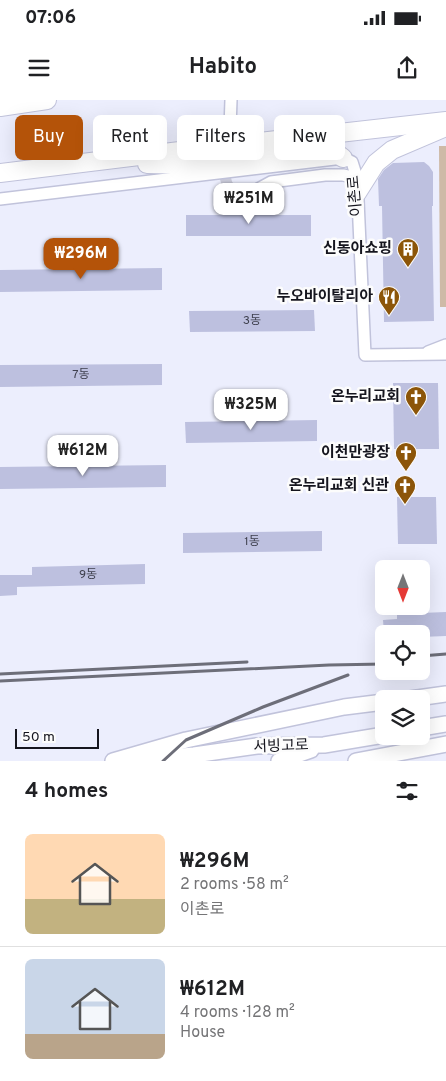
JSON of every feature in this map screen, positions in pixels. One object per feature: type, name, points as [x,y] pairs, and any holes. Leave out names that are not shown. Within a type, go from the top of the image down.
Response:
[{"type":"highway","points":[[0,107],[47,100]]},
{"type":"highway","points":[[0,173],[446,121]]},
{"type":"highway","points":[[357,185],[376,163],[392,150],[446,127]]},
{"type":"highway","points":[[81,163],[194,165],[274,155]]},
{"type":"main road","points":[[430,696],[446,694]]},
{"type":"main road","points":[[113,761],[186,740],[344,706],[375,703]]},
{"type":"main road","points":[[430,727],[446,724]]},
{"type":"main road","name":"서빙고로","points":[[119,761],[194,755],[257,746],[324,745],[375,736]]},
{"type":"main road","points":[[356,761],[446,744]]},
{"type":"main road","name":"서빙고로","points":[[279,761],[324,745]]},
{"type":"street","points":[[230,115],[231,100]]},
{"type":"street","name":"이촌로","points":[[345,158],[352,162],[357,185],[365,356],[446,354]]},
{"type":"street","name":"이촌로","points":[[0,199],[327,160]]},
{"type":"street","points":[[250,193],[271,182],[325,176],[343,175],[357,185]]},
{"type":"street","points":[[420,355],[446,345]]},
{"type":"street","points":[[420,355],[446,360]]},
{"type":"shaded area","points":[[439,146],[446,146],[446,307],[440,307]]},
{"type":"building","name":"신동아쇼핑","points":[[424,162],[433,172],[434,321],[384,322],[382,206],[379,206],[378,179],[384,170],[393,163]]},
{"type":"building","points":[[186,215],[311,215],[311,236],[186,236]]},
{"type":"building","points":[[162,268],[162,290],[0,292],[0,270]]},
{"type":"building","points":[[314,310],[315,331],[190,332],[189,311]]},
{"type":"building","points":[[162,364],[162,385],[0,387],[0,365]]},
{"type":"building","name":"온누리교회","points":[[393,383],[438,383],[439,449],[394,449]]},
{"type":"building","points":[[317,420],[317,441],[186,443],[185,422]]},
{"type":"building","points":[[166,465],[166,487],[0,489],[0,467]]},
{"type":"building","points":[[397,497],[436,497],[437,544],[398,544]]},
{"type":"building","points":[[322,531],[322,551],[183,553],[183,533]]},
{"type":"building","points":[[145,564],[145,584],[17,587],[17,595],[0,596],[0,575],[32,575],[32,567]]},
{"type":"building","points":[[446,612],[446,636],[430,637],[430,625],[383,625],[383,620],[397,619],[397,615],[430,615],[430,613]]},
{"type":"tunnel","points":[[226,160],[224,173],[227,184],[233,192],[251,193]]},
{"type":"railway","points":[[430,655],[446,654]]},
{"type":"railway","points":[[0,674],[247,662]]},
{"type":"railway","points":[[0,681],[375,664]]},
{"type":"railway","points":[[163,761],[186,740],[263,707],[348,675]]},
{"type":"place","name":"신동아쇼핑","points":[[408,268]]},
{"type":"place","name":"누오바이탈리아","points":[[389,316]]},
{"type":"place","name":"온누리교회","points":[[416,416]]},
{"type":"place","name":"이천만광장","points":[[406,472]]},
{"type":"place","name":"온누리교회 신관","points":[[405,505]]}]
